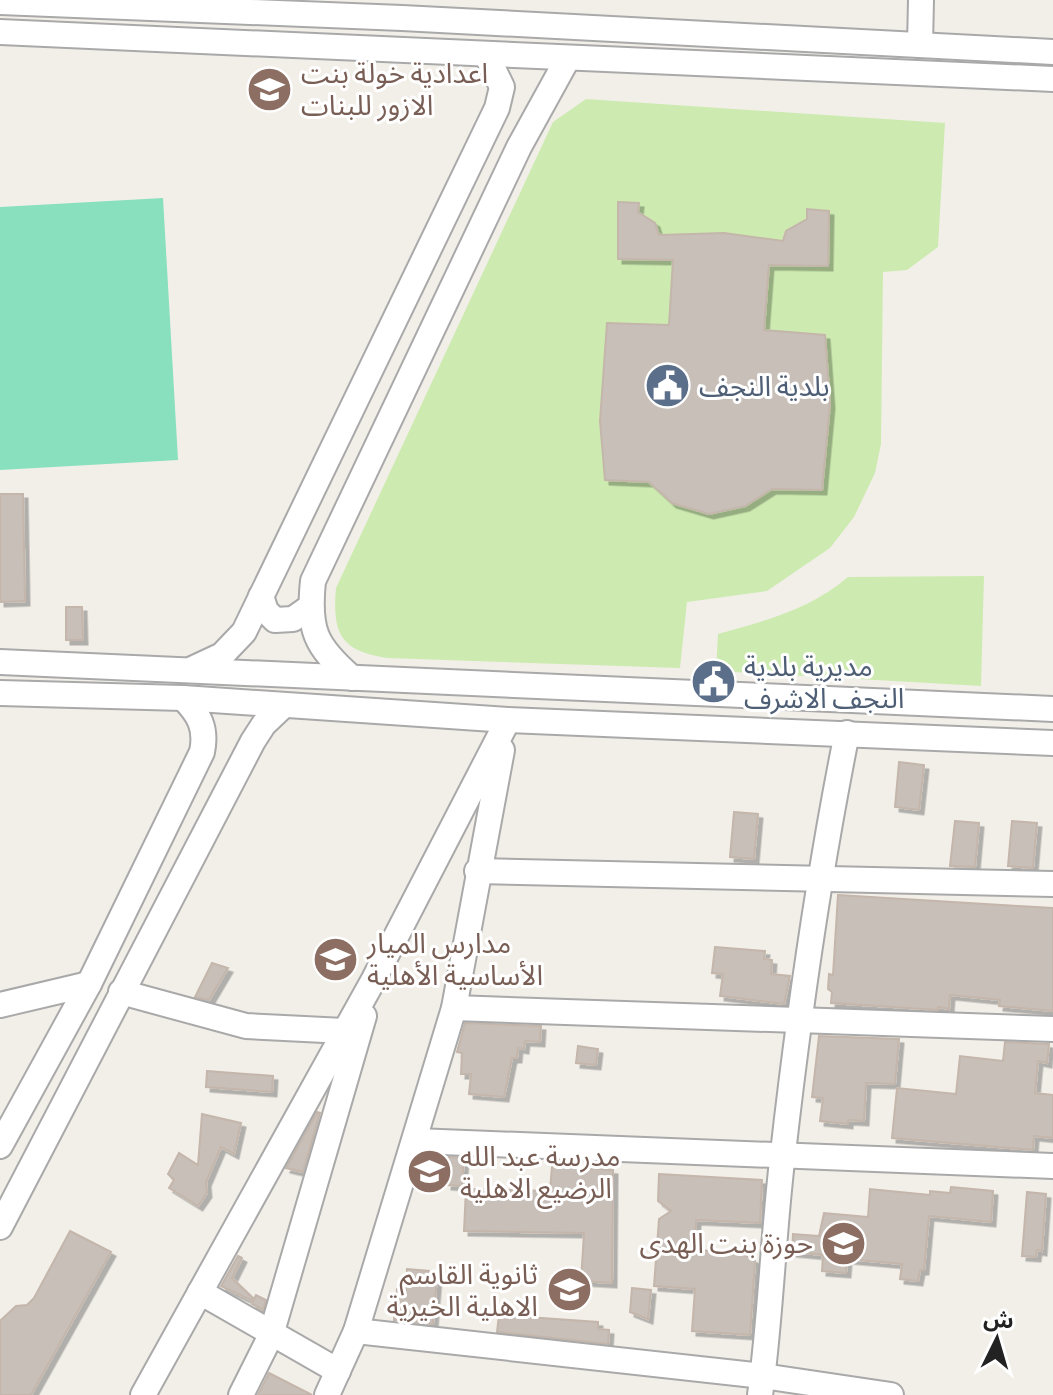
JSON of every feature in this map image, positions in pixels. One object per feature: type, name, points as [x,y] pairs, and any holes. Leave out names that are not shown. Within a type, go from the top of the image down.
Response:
[{"type":"street","points":[[920,45],[921,0]]},
{"type":"street","points":[[0,2],[142,7],[403,9],[1053,52]]},
{"type":"street","points":[[140,39],[131,22],[142,7]]},
{"type":"street","points":[[0,32],[1053,79]]},
{"type":"street","points":[[190,670],[222,655],[244,632],[485,132],[502,87],[486,54]]},
{"type":"street","points":[[352,678],[324,650],[312,631],[310,607],[313,581],[519,147],[568,58]]},
{"type":"street","points":[[485,132],[503,131],[515,136],[519,147]]},
{"type":"street","points":[[261,596],[266,611],[275,620],[293,619],[310,607]]},
{"type":"street","points":[[1053,709],[7,662],[1,679],[2,693],[183,698],[508,720],[1053,743]]},
{"type":"street","points":[[38,1154],[27,1156],[17,1152],[4,1140],[89,984],[202,752],[203,725],[197,712],[183,698]]},
{"type":"street","points":[[945,738],[957,723],[951,705]]},
{"type":"street","points":[[1,1220],[253,741],[264,724],[283,706]]},
{"type":"street","points":[[998,740],[992,722],[1004,707]]},
{"type":"street","points":[[327,1395],[356,1331],[454,1008],[477,871],[508,720]]},
{"type":"street","points":[[143,1395],[374,979],[508,720]]},
{"type":"street","points":[[762,1386],[782,1156],[818,877],[847,733]]},
{"type":"street","points":[[477,871],[1053,884]]},
{"type":"street","points":[[241,1395],[271,1335],[374,979]]},
{"type":"street","points":[[0,1005],[89,984]]},
{"type":"street","points":[[121,992],[246,1026],[344,1031]]},
{"type":"street","points":[[454,1008],[1053,1029]]},
{"type":"street","points":[[416,1141],[1053,1166]]},
{"type":"street","points":[[200,1292],[338,1371]]},
{"type":"street","points":[[356,1331],[762,1386],[891,1395]]},
{"type":"green space","points":[[586,99],[945,123],[938,247],[907,270],[883,272],[881,444],[875,473],[854,517],[830,548],[767,591],[687,602],[680,668],[387,658],[359,651],[343,638],[338,629],[336,588],[553,122]]},
{"type":"green space","points":[[163,198],[178,460],[0,470],[0,207]]},
{"type":"green space","points":[[984,576],[981,686],[716,671],[718,634],[803,606],[848,577]]},
{"type":"building","points":[[618,202],[639,203],[638,212],[655,223],[659,235],[724,233],[783,241],[786,231],[807,219],[807,209],[829,211],[828,266],[769,265],[764,330],[825,335],[830,404],[822,490],[772,489],[745,506],[709,514],[672,503],[649,482],[605,480],[600,421],[607,323],[669,325],[673,260],[618,259]]},
{"type":"building","points":[[0,494],[23,494],[25,601],[0,602]]},
{"type":"building","points":[[66,607],[82,607],[83,640],[66,640]]},
{"type":"building","points":[[899,762],[924,765],[919,810],[895,807]]},
{"type":"building","points":[[734,812],[758,814],[754,859],[730,857]]},
{"type":"building","points":[[955,821],[979,823],[975,867],[950,866]]},
{"type":"building","points":[[1012,821],[1037,823],[1033,868],[1008,866]]},
{"type":"building","points":[[838,895],[1053,908],[1053,1011],[999,1006],[1000,1000],[950,995],[949,1009],[938,1007],[938,1010],[831,1003],[832,992],[828,989],[829,974],[833,975]]},
{"type":"building","points":[[715,947],[765,951],[764,959],[772,960],[771,974],[790,976],[784,1004],[720,996],[723,974],[712,973]]},
{"type":"building","points":[[212,963],[228,968],[209,1000],[195,997]]},
{"type":"building","points":[[465,1023],[541,1026],[540,1042],[525,1041],[524,1049],[518,1048],[517,1058],[512,1058],[504,1097],[469,1094],[471,1074],[461,1074],[462,1053],[457,1052]]},
{"type":"building","points":[[819,1036],[899,1039],[895,1084],[866,1083],[864,1121],[848,1120],[848,1124],[820,1121],[823,1098],[812,1097]]},
{"type":"building","points":[[1005,1042],[1049,1044],[1047,1063],[1038,1061],[1035,1093],[1053,1095],[1053,1138],[1034,1136],[1033,1150],[892,1138],[897,1088],[956,1094],[960,1056],[1003,1061]]},
{"type":"building","points":[[578,1046],[598,1049],[596,1065],[576,1063]]},
{"type":"building","points":[[207,1071],[273,1076],[272,1092],[206,1087]]},
{"type":"building","points":[[317,1112],[320,1113],[303,1172],[286,1168]]},
{"type":"building","points":[[202,1114],[241,1123],[234,1154],[221,1147],[206,1182],[207,1193],[198,1206],[169,1188],[174,1180],[168,1174],[179,1153],[198,1165]]},
{"type":"building","points":[[449,1157],[464,1158],[462,1186],[447,1185]]},
{"type":"building","points":[[552,1166],[613,1170],[612,1283],[581,1281],[584,1233],[464,1231],[466,1189],[550,1191]]},
{"type":"building","points":[[659,1174],[762,1180],[760,1223],[696,1220],[695,1250],[738,1252],[755,1260],[750,1335],[692,1331],[695,1289],[654,1286],[659,1219],[671,1211],[658,1201]]},
{"type":"building","points":[[951,1187],[993,1191],[991,1222],[929,1216],[924,1270],[920,1270],[918,1281],[900,1279],[902,1264],[847,1259],[846,1273],[822,1271],[823,1255],[792,1252],[793,1234],[819,1236],[824,1213],[868,1217],[870,1189],[930,1195],[930,1191],[950,1193]]},
{"type":"building","points":[[1027,1192],[1046,1194],[1042,1251],[1037,1250],[1036,1257],[1022,1256]]},
{"type":"building","points":[[70,1231],[111,1252],[31,1395],[0,1395],[0,1321],[16,1306],[27,1305],[34,1298]]},
{"type":"building","points":[[238,1256],[242,1258],[232,1278],[254,1299],[256,1295],[266,1300],[263,1310],[252,1304],[253,1301],[221,1286]]},
{"type":"building","points":[[407,1269],[429,1271],[429,1275],[437,1276],[433,1324],[394,1320],[397,1289],[406,1290]]},
{"type":"building","points":[[632,1288],[651,1290],[648,1319],[630,1312]]},
{"type":"building","points":[[499,1315],[598,1322],[598,1329],[609,1330],[608,1344],[497,1332]]},
{"type":"building","points":[[269,1373],[312,1395],[258,1395]]},
{"type":"place","name":"اعدادية خولة بنت الازور للبنات","points":[[270,89]]},
{"type":"place","name":"بلدية النجف","points":[[668,386]]},
{"type":"place","name":"مديرية بلدية النجف الاشرف","points":[[713,682]]},
{"type":"place","name":"مدارس الميار الأساسية الأهلية","points":[[336,959]]},
{"type":"place","name":"مدرسة عبد الله الرضيع الاهلية","points":[[429,1172]]},
{"type":"place","name":"حوزة بنت الهدى","points":[[844,1243]]},
{"type":"place","name":"ثانوية القاسم الاهلية الخيرية","points":[[569,1290]]}]
